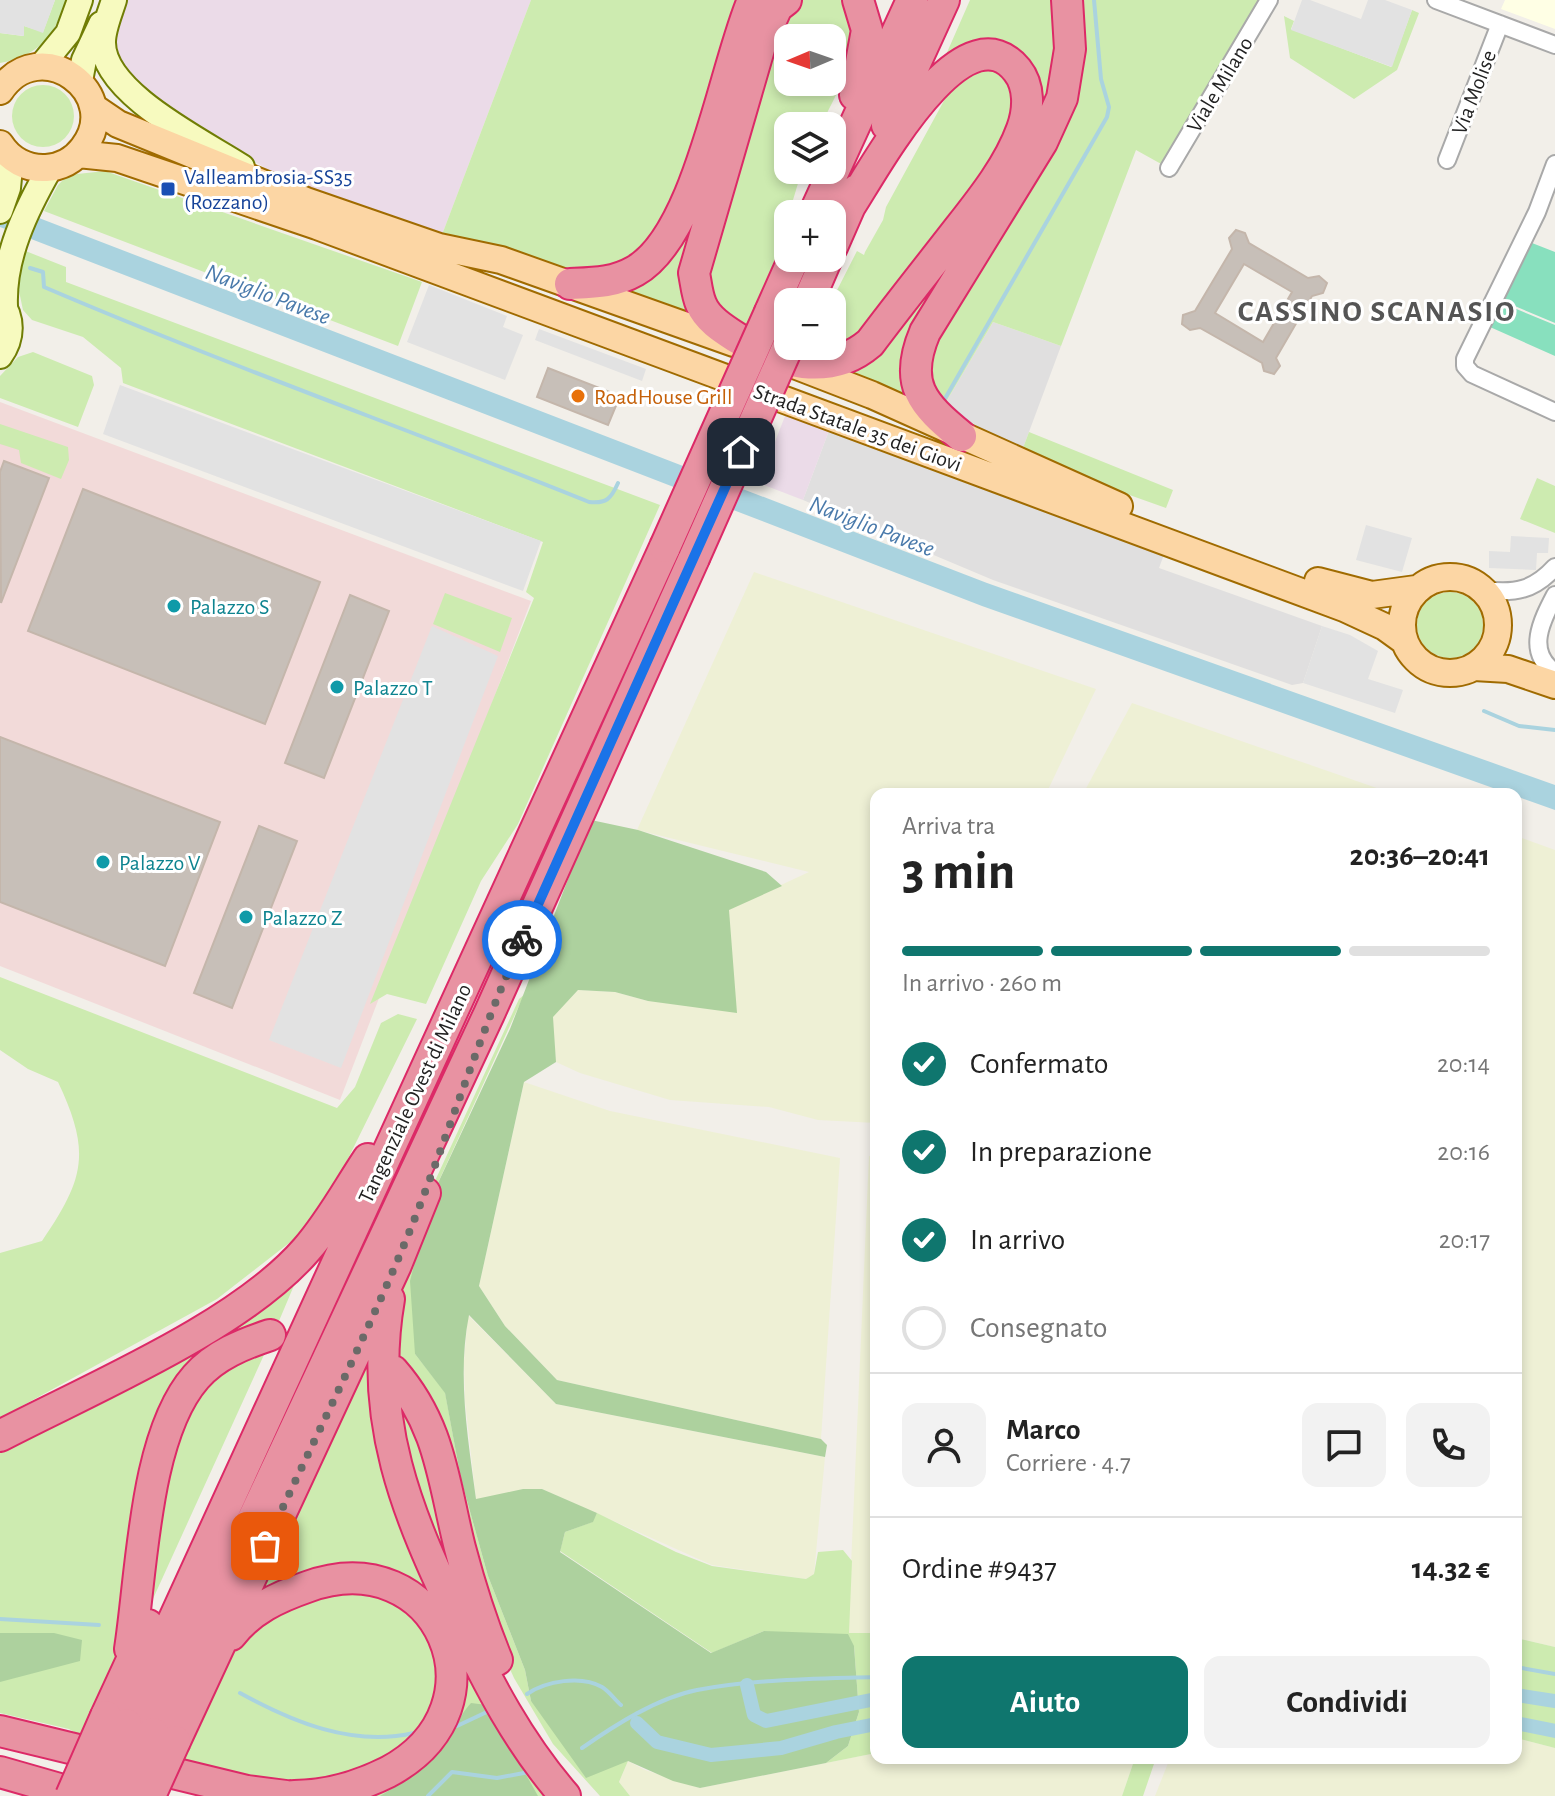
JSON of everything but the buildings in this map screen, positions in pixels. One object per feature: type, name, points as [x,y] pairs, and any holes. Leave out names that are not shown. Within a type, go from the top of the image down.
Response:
[{"type":"highway","points":[[570,284],[610,282],[638,270],[658,250],[678,218],[696,176],[753,0]]},
{"type":"highway","points":[[774,350],[720,327],[701,305],[694,273],[761,42],[777,7],[786,0]]},
{"type":"highway","points":[[826,185],[852,110],[863,59],[867,30],[858,0]]},
{"type":"highway","points":[[826,185],[912,0]]},
{"type":"highway","points":[[846,215],[944,0]]},
{"type":"highway","points":[[961,436],[925,404],[917,383],[916,359],[925,332],[1042,142],[1062,98],[1070,49],[1067,0]]},
{"type":"highway","points":[[846,357],[858,353],[870,343],[974,209],[1018,139],[1027,102],[1026,88],[1015,67],[998,57],[979,55],[948,71],[911,113],[850,206]]},
{"type":"highway","name":"Tangenziale Ovest di Milano","points":[[124,1796],[140,1728],[429,1060],[788,272]]},
{"type":"highway","name":"Tangenziale Ovest di Milano","points":[[94,1796],[140,1728],[489,1014],[694,558],[774,358]]},
{"type":"highway","points":[[791,360],[828,363],[837,360]]},
{"type":"highway","points":[[212,1659],[396,1265],[441,1155],[489,1014]]},
{"type":"highway","points":[[0,1436],[183,1341],[258,1293],[307,1249],[429,1060]]},
{"type":"highway","points":[[126,1671],[371,1154]]},
{"type":"highway","points":[[396,1265],[384,1336],[384,1378],[394,1460],[406,1504],[430,1563],[507,1718],[534,1760],[565,1796]]},
{"type":"highway","points":[[150,1796],[140,1728],[126,1671],[153,1479],[167,1425],[195,1378],[212,1362],[270,1335]]},
{"type":"highway","points":[[393,1371],[412,1393],[435,1440],[473,1593],[505,1678],[549,1749],[590,1796]]},
{"type":"highway","points":[[71,1796],[212,1659],[254,1611],[297,1590],[343,1578],[370,1579],[395,1587],[417,1601],[438,1625],[450,1656],[452,1686],[443,1720],[425,1746],[400,1765],[354,1786],[330,1793],[294,1796]]},
{"type":"highway","points":[[0,1731],[247,1791],[286,1796]]},
{"type":"highway","points":[[0,1742],[191,1796]]},
{"type":"highway","points":[[0,1772],[84,1796]]},
{"type":"highway","points":[[0,1794],[9,1796]]},
{"type":"main road","points":[[41,66],[68,33],[80,0]]},
{"type":"main road","points":[[80,81],[84,60],[113,0]]},
{"type":"main road","points":[[113,0],[103,43],[109,68],[132,95],[281,192]]},
{"type":"main road","points":[[4,82],[26,69],[41,66],[56,68],[80,81],[93,107],[92,133],[78,154],[50,168],[36,168],[6,150],[4,200]]},
{"type":"main road","points":[[93,107],[118,124],[281,192],[439,247],[501,260],[774,350]]},
{"type":"main road","name":"Strada Statale 35 dei Giovi","points":[[78,154],[117,158],[162,172],[388,252],[1325,601],[1385,627],[1403,640]]},
{"type":"main road","points":[[0,356],[10,334],[2,303],[6,274],[33,199],[50,168]]},
{"type":"main road","name":"Strada Statale 35 dei Giovi","points":[[439,247],[1352,592],[1372,595],[1416,589]]},
{"type":"main road","points":[[796,360],[1119,506]]},
{"type":"main road","points":[[1555,672],[1519,653],[1494,604],[1485,590],[1473,581],[1443,576],[1416,589],[1403,613],[1403,640],[1412,655],[1424,666],[1440,673],[1458,673],[1474,667],[1508,669],[1555,685]]},
{"type":"main road","points":[[1474,667],[1493,647],[1499,619]]},
{"type":"street","name":"Viale Milano","points":[[1169,168],[1269,0]]},
{"type":"street","points":[[1436,0],[1555,45]]},
{"type":"street","name":"Via Molise","points":[[1447,160],[1500,24]]},
{"type":"street","points":[[1555,164],[1537,212],[1465,359],[1465,366],[1472,374],[1555,412]]},
{"type":"street","points":[[1485,590],[1526,591],[1540,583],[1555,567]]},
{"type":"street","points":[[1555,595],[1540,624],[1537,641],[1541,658],[1555,672]]},
{"type":"shaded area","points":[[0,0],[55,0],[43,33],[24,26],[24,36],[0,33]]},
{"type":"shaded area","points":[[121,0],[531,0],[440,240],[287,181],[137,91],[110,47]]},
{"type":"shaded area","points":[[1302,0],[1310,0],[1361,19],[1368,0],[1385,0],[1412,10],[1392,67],[1291,30]]},
{"type":"shaded area","points":[[1505,0],[1555,0],[1555,29],[1501,9]]},
{"type":"shaded area","points":[[429,285],[507,316],[503,327],[523,335],[505,380],[407,342]]},
{"type":"shaded area","points":[[993,322],[1061,346],[1020,456],[956,419],[943,407]]},
{"type":"shaded area","points":[[539,329],[646,369],[642,381],[535,340]]},
{"type":"shaded area","points":[[120,385],[541,541],[523,591],[103,434]]},
{"type":"shaded area","points":[[0,402],[531,601],[340,1100],[0,966]]},
{"type":"shaded area","points":[[787,411],[830,428],[803,500],[759,483]]},
{"type":"shaded area","points":[[830,428],[1166,549],[1159,568],[1322,626],[1303,683],[1292,685],[993,580],[803,500]]},
{"type":"shaded area","points":[[1366,525],[1412,538],[1402,572],[1356,560]]},
{"type":"shaded area","points":[[1511,536],[1549,538],[1548,553],[1537,553],[1536,570],[1489,568],[1489,551],[1510,552]]},
{"type":"shaded area","points":[[754,572],[1096,689],[1049,788],[870,788],[870,1123],[818,1120],[769,1107],[670,1100],[580,1073],[556,1062],[552,1017],[578,990],[615,992],[648,1001],[729,909],[809,872],[637,830]]},
{"type":"shaded area","points":[[432,626],[498,656],[341,1068],[269,1040]]},
{"type":"shaded area","points":[[1322,626],[1350,635],[1378,651],[1368,679],[1403,690],[1395,713],[1303,683]]},
{"type":"shaded area","points":[[1132,703],[1377,788],[1086,788]]},
{"type":"shaded area","points":[[1522,838],[1555,850],[1555,1647],[1522,1639]]},
{"type":"shaded area","points":[[524,1082],[610,1111],[840,1158],[821,1439],[557,1380],[505,1326],[479,1286]]},
{"type":"shaded area","points":[[869,1156],[870,1633],[848,1634]]},
{"type":"shaded area","points":[[468,1315],[556,1404],[825,1457],[814,1574],[806,1579],[712,1565],[542,1489],[523,1489],[480,1501],[476,1499],[465,1401]]},
{"type":"shaded area","points":[[1522,1740],[1555,1748],[1555,1796],[1155,1796],[1168,1764],[1522,1764]]},
{"type":"shaded area","points":[[870,1754],[870,1764],[1133,1764],[1122,1796],[630,1796],[619,1782],[628,1761],[645,1770],[700,1788]]},
{"type":"green space","points":[[55,0],[67,0],[50,34],[25,55],[0,63],[0,33],[23,36],[24,26],[43,32]]},
{"type":"green space","points":[[531,0],[745,0],[670,214],[632,260],[580,276],[440,240]]},
{"type":"green space","points":[[796,0],[846,0],[853,15],[855,31],[846,72],[846,24],[778,24]]},
{"type":"green space","points":[[970,0],[1059,0],[1058,83],[1022,147],[1019,64],[945,57]]},
{"type":"green space","points":[[1073,0],[1260,0],[1163,165],[1136,150],[1061,346],[993,322],[943,407],[934,404],[926,347],[1026,184]]},
{"type":"green space","points":[[1412,10],[1419,13],[1397,70],[1354,99],[1290,58],[1284,16],[1294,21],[1291,29],[1391,67]]},
{"type":"green space","points":[[774,30],[774,96],[835,96],[828,112],[774,112],[774,184],[798,184],[793,200],[774,200],[774,262],[744,331],[711,302],[706,244],[769,37]]},
{"type":"green space","points":[[984,65],[1012,81],[1016,115],[994,166],[846,349],[846,288],[838,288],[857,251],[864,255],[883,220],[886,207],[952,86]]},
{"type":"green space","points":[[43,85],[55,87],[65,94],[72,104],[72,128],[65,138],[55,145],[43,147],[31,145],[21,138],[14,128],[12,116],[14,104],[21,94],[31,87]]},
{"type":"green space","points":[[1022,148],[922,324],[914,401],[844,375]]},
{"type":"green space","points":[[105,171],[422,282],[398,346],[44,211],[58,185],[68,175]]},
{"type":"green space","points":[[695,196],[696,317],[612,289]]},
{"type":"green space","points":[[1532,243],[1555,252],[1555,323],[1503,301]]},
{"type":"green space","points":[[23,250],[66,267],[66,282],[660,505],[518,824],[481,881],[426,1004],[387,994],[370,1004],[534,598],[526,592],[543,542],[123,383],[121,368],[83,337],[32,320],[23,310],[16,277]]},
{"type":"green space","points":[[1502,303],[1555,325],[1555,356],[1490,327]]},
{"type":"green space","points":[[33,352],[92,376],[94,385],[78,427],[0,398],[0,376],[18,357]]},
{"type":"green space","points":[[0,424],[68,447],[69,460],[61,479],[21,463],[19,450],[0,444]]},
{"type":"green space","points":[[1029,432],[1173,490],[1166,508],[1020,456]]},
{"type":"green space","points":[[1537,478],[1555,486],[1555,533],[1520,519]]},
{"type":"green space","points":[[1444,592],[1456,592],[1468,597],[1478,607],[1483,625],[1481,638],[1468,653],[1456,658],[1444,658],[1432,653],[1422,643],[1417,631],[1417,619],[1422,607],[1432,597]]},
{"type":"green space","points":[[445,593],[512,618],[500,652],[433,624]]},
{"type":"green space","points":[[591,820],[638,830],[766,872],[782,886],[729,910],[737,1013],[648,1001],[615,992],[578,990],[553,1017],[556,1062],[524,1082],[479,1286],[505,1326],[557,1380],[821,1439],[827,1445],[825,1457],[556,1404],[469,1315],[464,1361],[467,1430],[476,1499],[523,1489],[542,1489],[597,1513],[593,1522],[565,1532],[560,1552],[711,1653],[764,1631],[848,1634],[854,1646],[859,1712],[848,1746],[826,1763],[700,1788],[673,1781],[628,1761],[586,1778],[531,1701],[525,1670],[488,1576],[461,1479],[445,1393],[415,1354],[410,1281],[431,1198],[510,1029]]},
{"type":"green space","points":[[0,977],[337,1108],[355,1087],[381,1023],[398,1014],[417,1019],[336,1183],[307,1229],[217,1299],[0,1418],[0,1253],[42,1241],[75,1181],[79,1146],[69,1106],[58,1082],[28,1069],[0,1050]]},
{"type":"green space","points":[[524,995],[431,1198],[415,1354],[445,1392],[461,1479],[488,1576],[525,1670],[531,1701],[628,1761],[619,1782],[630,1796],[600,1796],[553,1744],[514,1678],[491,1627],[393,1361],[396,1286],[428,1196],[519,999]]},
{"type":"green space","points":[[298,1276],[276,1328],[178,1386],[119,1651],[100,1711],[81,1736],[69,1729],[0,1713],[0,1444]]},
{"type":"green space","points":[[268,1346],[147,1612],[171,1437],[210,1375]]},
{"type":"green space","points":[[355,1360],[372,1372],[379,1441],[555,1796],[348,1796],[384,1784],[462,1675],[382,1571],[251,1605]]},
{"type":"green space","points":[[391,1395],[418,1421],[463,1594],[430,1549]]},
{"type":"green space","points":[[597,1513],[712,1566],[806,1579],[814,1574],[818,1552],[843,1550],[852,1561],[849,1633],[870,1633],[870,1754],[826,1763],[848,1746],[859,1712],[854,1646],[764,1631],[712,1653],[560,1551],[565,1532],[592,1522]]},
{"type":"green space","points":[[379,1588],[424,1619],[443,1668],[432,1719],[383,1766],[290,1787],[174,1764],[215,1675],[245,1634],[263,1618],[291,1603]]},
{"type":"green space","points":[[0,1633],[54,1633],[82,1640],[80,1661],[0,1682]]},
{"type":"green space","points":[[1522,1639],[1555,1647],[1555,1748],[1522,1740]]},
{"type":"green space","points":[[471,1703],[487,1705],[538,1796],[380,1796],[415,1774],[438,1754]]},
{"type":"green space","points":[[1133,1764],[1154,1764],[1143,1796],[1122,1796]]},
{"type":"water","points":[[0,203],[987,583],[1555,785],[1555,810],[1522,798],[1522,788],[1493,788],[982,606],[0,227]]},
{"type":"waterway","points":[[943,402],[1107,117],[1109,107],[1101,79],[1094,0]]},
{"type":"waterway","points":[[30,268],[43,272],[44,287],[589,502],[607,499],[618,483]]},
{"type":"waterway","points":[[1484,711],[1519,726],[1555,730]]},
{"type":"waterway","points":[[0,1619],[99,1625]]},
{"type":"waterway","points":[[1522,1668],[1555,1674]]},
{"type":"waterway","points":[[582,1748],[652,1706],[697,1690],[764,1682],[870,1677]]},
{"type":"waterway","points":[[527,1694],[554,1683],[584,1681],[602,1687],[621,1705]]},
{"type":"waterway","points":[[747,1685],[754,1715],[766,1721],[870,1700]]},
{"type":"waterway","points":[[240,1693],[324,1729],[368,1737],[414,1733]]},
{"type":"waterway","points":[[1522,1696],[1555,1701]]},
{"type":"waterway","points":[[457,1726],[491,1710]]},
{"type":"waterway","points":[[637,1723],[657,1742],[711,1755],[781,1748],[870,1725]]},
{"type":"waterway","points":[[1522,1724],[1555,1731]]},
{"type":"waterway","points":[[428,1796],[452,1772],[497,1778],[529,1772]]},
{"type":"way so far","points":[[265,1546],[396,1265],[441,1155],[489,1014],[522,940]]},
{"type":"place","name":"Valleambrosia-SS35 (Rozzano)","points":[[168,189]]},
{"type":"place","name":"RoadHouse Grill","points":[[578,396]]},
{"type":"place","name":"Palazzo S","points":[[174,606]]},
{"type":"place","name":"Palazzo T","points":[[337,687]]},
{"type":"place","name":"Palazzo V","points":[[103,862]]},
{"type":"place","name":"Palazzo Z","points":[[246,917]]},
{"type":"district","name":"CASSINO SCANASIO","points":[[1377,311]]},
{"type":"route","points":[[522,940],[741,452]]},
{"type":"water label","name":"Naviglio Pavese","points":[[268,294]]},
{"type":"water label","name":"Naviglio Pavese","points":[[872,526]]}]
